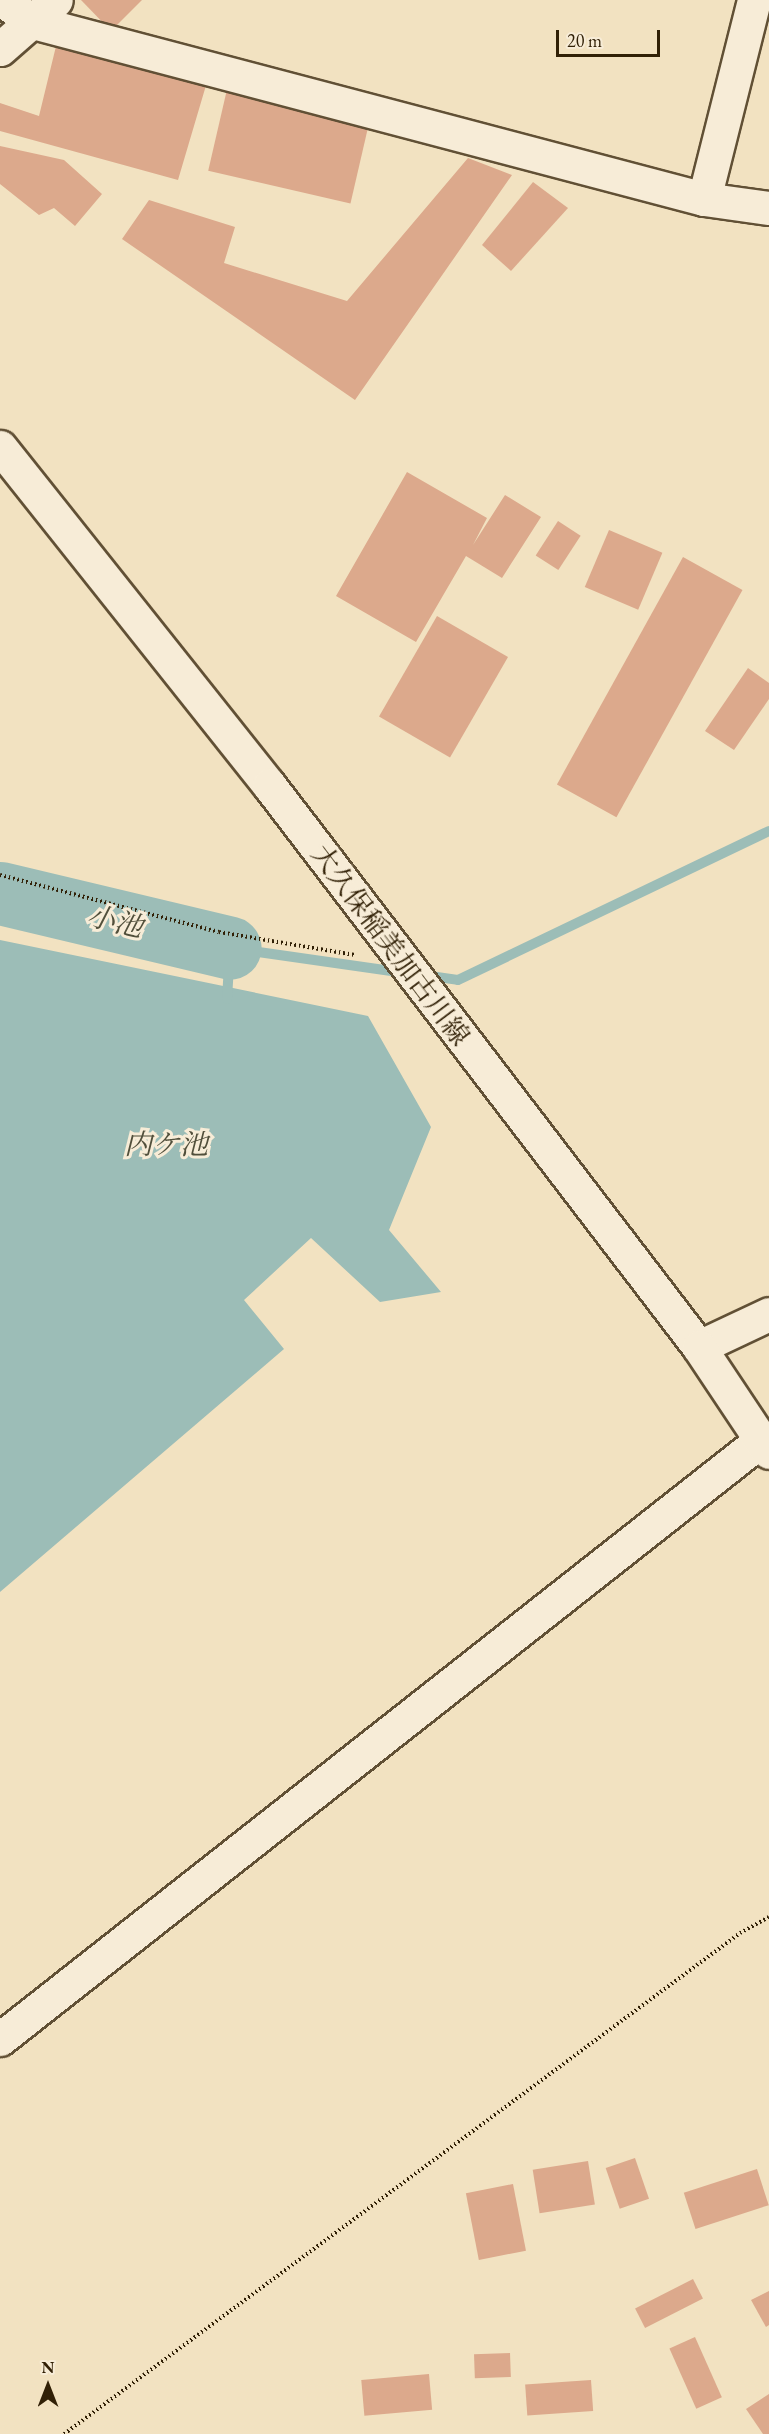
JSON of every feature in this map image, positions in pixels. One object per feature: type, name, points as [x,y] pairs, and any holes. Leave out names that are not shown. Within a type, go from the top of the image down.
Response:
[{"type":"street","points":[[2,0],[704,199],[769,208]]},
{"type":"street","points":[[704,199],[754,0]]},
{"type":"street","points":[[0,49],[45,11]]},
{"type":"street","name":"大久保稲美加古川線","points":[[0,447],[269,785],[699,1347],[765,1447]]},
{"type":"street","points":[[699,1347],[769,1314]]},
{"type":"street","points":[[0,2039],[765,1447]]},
{"type":"path","points":[[0,875],[219,932],[362,957],[398,954]]},
{"type":"path","points":[[64,2434],[740,1933],[769,1917]]},
{"type":"water","name":"内ケ池","points":[[0,940],[368,1016],[431,1127],[389,1230],[441,1292],[380,1302],[311,1238],[244,1300],[284,1349],[0,1592]]},
{"type":"building","points":[[81,0],[142,0],[111,31]]},
{"type":"building","points":[[58,38],[207,82],[178,180],[0,131],[0,103],[39,116]]},
{"type":"building","points":[[228,85],[370,118],[350,204],[208,171]]},
{"type":"building","points":[[0,146],[64,160],[102,194],[75,226],[54,208],[39,215],[0,184]]},
{"type":"building","points":[[468,158],[512,175],[355,400],[122,239],[149,200],[235,227],[224,263],[347,301]]},
{"type":"building","points":[[533,182],[568,208],[511,271],[482,245]]},
{"type":"building","points":[[407,472],[487,518],[473,545],[505,495],[541,517],[502,578],[466,556],[416,642],[336,596]]},
{"type":"building","points":[[558,521],[581,536],[558,570],[536,555]]},
{"type":"building","points":[[609,530],[662,553],[638,610],[585,587]]},
{"type":"building","points":[[683,557],[742,590],[616,817],[557,784]]},
{"type":"building","points":[[437,616],[508,657],[450,757],[379,716]]},
{"type":"building","points":[[748,668],[769,683],[769,699],[734,750],[705,731]]},
{"type":"building","points":[[635,2158],[649,2199],[620,2209],[606,2168]]},
{"type":"building","points":[[588,2161],[595,2204],[540,2213],[533,2170]]},
{"type":"building","points":[[757,2169],[769,2205],[696,2229],[684,2193]]},
{"type":"building","points":[[513,2184],[526,2251],[479,2260],[466,2193]]},
{"type":"building","points":[[693,2279],[703,2299],[645,2328],[635,2309]]},
{"type":"building","points":[[769,2291],[769,2325],[766,2327],[751,2300]]},
{"type":"building","points":[[695,2337],[722,2397],[696,2409],[669,2348]]},
{"type":"building","points":[[510,2353],[511,2377],[475,2378],[474,2354]]},
{"type":"building","points":[[429,2374],[432,2410],[364,2416],[361,2380]]},
{"type":"building","points":[[591,2380],[593,2411],[527,2416],[525,2385]]},
{"type":"building","points":[[769,2394],[769,2434],[763,2434],[746,2409]]},
{"type":"waterway","points":[[423,975],[458,980],[769,831]]},
{"type":"waterway","name":"小池","points":[[0,893],[230,948]]},
{"type":"waterway","points":[[227,999],[230,948],[405,973]]}]
